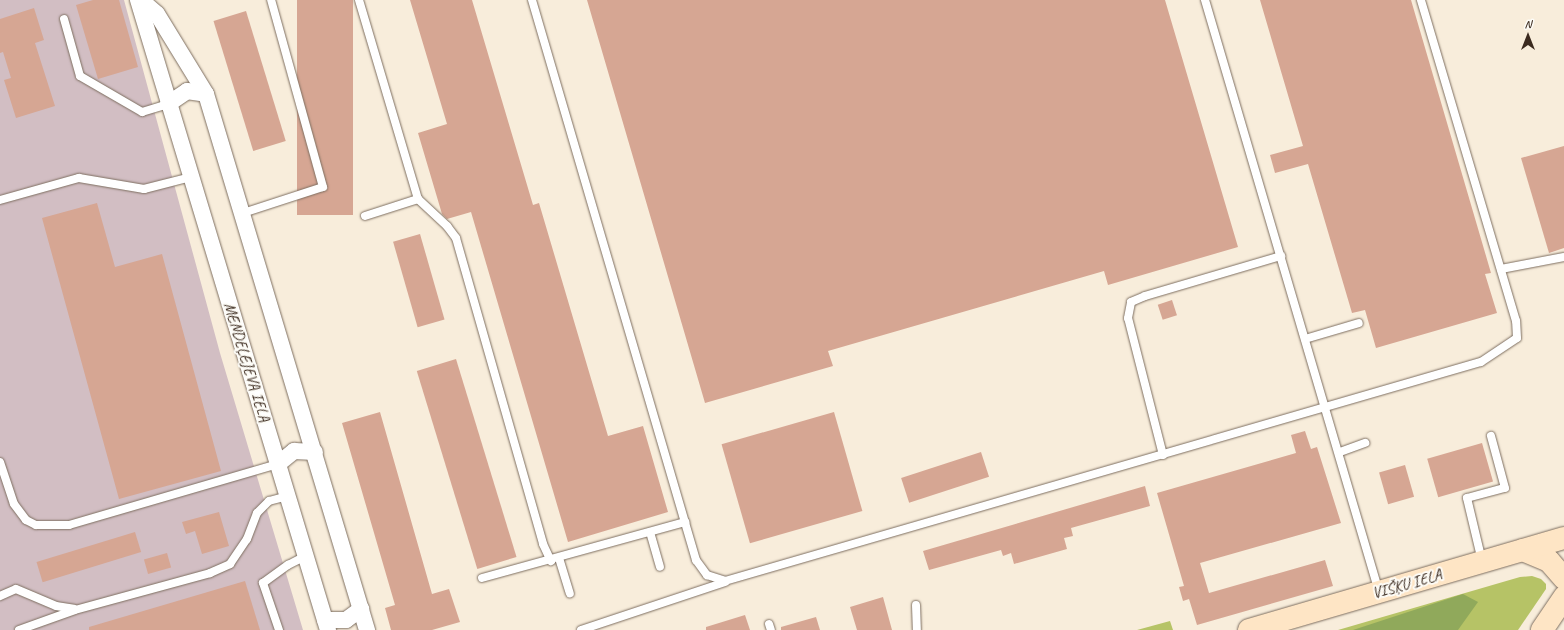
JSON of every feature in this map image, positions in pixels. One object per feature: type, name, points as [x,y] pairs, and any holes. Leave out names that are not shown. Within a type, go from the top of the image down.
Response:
[{"type":"street","name":"MENDEĻEJEVA IELA","points":[[140,0],[157,14],[206,94],[315,452],[367,630]]},
{"type":"street","name":"MENDEĻEJEVA IELA","points":[[140,0],[168,104],[326,625],[346,620],[361,609]]},
{"type":"street","points":[[168,104],[188,91],[206,94]]},
{"type":"street","points":[[278,464],[294,451],[315,452]]},
{"type":"street","name":"VIŠĶU IELA","points":[[1249,630],[1564,538]]},
{"type":"street","points":[[1523,550],[1549,561],[1564,578]]},
{"type":"street","points":[[1542,630],[1564,597]]},
{"type":"lane","points":[[243,213],[323,187],[271,0]]},
{"type":"lane","points":[[359,0],[418,199],[447,226],[456,238],[543,544],[551,561]]},
{"type":"lane","points":[[532,0],[685,522],[700,568],[713,578],[731,580]]},
{"type":"lane","points":[[1205,0],[1340,452],[1380,592]]},
{"type":"lane","points":[[581,630],[731,580],[1481,362],[1517,338],[1516,321],[1421,0]]},
{"type":"lane","points":[[64,18],[80,76],[142,112],[168,104]]},
{"type":"lane","points":[[0,200],[78,178],[144,190],[190,177]]},
{"type":"lane","points":[[365,216],[418,199]]},
{"type":"lane","points":[[1163,455],[1128,318],[1131,302],[1145,296],[1281,256]]},
{"type":"lane","points":[[1501,269],[1564,257]]},
{"type":"lane","points":[[1305,339],[1359,323]]},
{"type":"lane","points":[[1482,562],[1467,498],[1505,488],[1491,436]]},
{"type":"lane","points":[[1340,452],[1365,443]]},
{"type":"lane","points":[[0,462],[14,504],[26,520],[36,525],[69,524],[278,464]]},
{"type":"lane","points":[[19,630],[75,610],[210,572],[230,564],[247,539],[257,513],[269,501],[288,496]]},
{"type":"lane","points":[[482,578],[536,562],[551,561],[685,522]]},
{"type":"lane","points":[[650,532],[660,567]]},
{"type":"lane","points":[[279,630],[263,583],[288,565],[306,556]]},
{"type":"lane","points":[[560,558],[570,593]]},
{"type":"lane","points":[[0,596],[16,589],[56,606],[75,610]]},
{"type":"lane","points":[[916,605],[917,630]]},
{"type":"shaded area","points":[[0,0],[124,0],[220,353],[303,630],[0,630]]},
{"type":"green space","points":[[1532,576],[1541,579],[1546,584],[1546,589],[1518,630],[1338,630],[1520,577]]},
{"type":"green space","points":[[1463,594],[1478,602],[1458,630],[1353,630]]},
{"type":"green space","points":[[1170,621],[1173,630],[1137,630]]},
{"type":"building","points":[[93,0],[119,0],[138,67],[98,79],[76,5]]},
{"type":"building","points":[[297,0],[353,0],[353,215],[297,215]]},
{"type":"building","points":[[410,0],[472,0],[533,205],[539,203],[608,436],[643,426],[668,512],[568,542],[471,212],[447,219],[442,214],[418,133],[447,124]]},
{"type":"building","points":[[587,0],[1165,0],[1238,247],[1108,285],[1104,271],[828,351],[833,366],[705,403]]},
{"type":"building","points":[[1260,0],[1411,0],[1491,273],[1485,274],[1497,313],[1376,348],[1365,310],[1352,313],[1308,164],[1275,173],[1270,155],[1303,146]]},
{"type":"building","points":[[34,8],[44,40],[35,43],[55,106],[16,118],[4,80],[11,78],[3,52],[0,53],[0,19]]},
{"type":"building","points":[[246,11],[286,141],[253,151],[213,21]]},
{"type":"building","points":[[1564,146],[1564,248],[1549,253],[1521,158]]},
{"type":"building","points":[[97,203],[115,267],[162,254],[221,471],[119,499],[42,218]]},
{"type":"building","points":[[420,234],[445,320],[418,327],[393,242]]},
{"type":"building","points":[[1172,300],[1177,315],[1163,320],[1158,305]]},
{"type":"building","points":[[456,359],[517,557],[477,569],[417,371]]},
{"type":"building","points":[[380,412],[432,594],[449,589],[460,622],[432,630],[391,630],[385,608],[395,605],[342,423]]},
{"type":"building","points":[[834,412],[862,511],[750,543],[722,444]]},
{"type":"building","points":[[1305,431],[1311,449],[1317,447],[1341,523],[1200,563],[1209,593],[1325,560],[1333,586],[1197,625],[1189,599],[1183,601],[1179,587],[1184,586],[1157,493],[1296,453],[1291,435]]},
{"type":"building","points":[[1482,443],[1493,481],[1438,497],[1427,459]]},
{"type":"building","points":[[981,452],[989,477],[909,503],[901,478]]},
{"type":"building","points":[[1405,465],[1414,497],[1388,504],[1379,472]]},
{"type":"building","points":[[1145,486],[1150,506],[1071,528],[1073,536],[1064,538],[1067,549],[1014,564],[1011,553],[1003,556],[1001,550],[929,570],[923,551]]},
{"type":"building","points":[[219,512],[229,546],[202,554],[195,531],[186,534],[182,522]]},
{"type":"building","points":[[135,532],[141,552],[43,582],[37,562]]},
{"type":"building","points":[[167,553],[171,567],[148,574],[144,560]]},
{"type":"building","points":[[245,581],[260,630],[89,630],[89,627]]},
{"type":"building","points":[[883,597],[892,630],[857,630],[850,607]]},
{"type":"building","points":[[745,615],[750,630],[706,630],[706,627]]},
{"type":"building","points":[[816,617],[820,630],[781,630],[781,627]]}]
